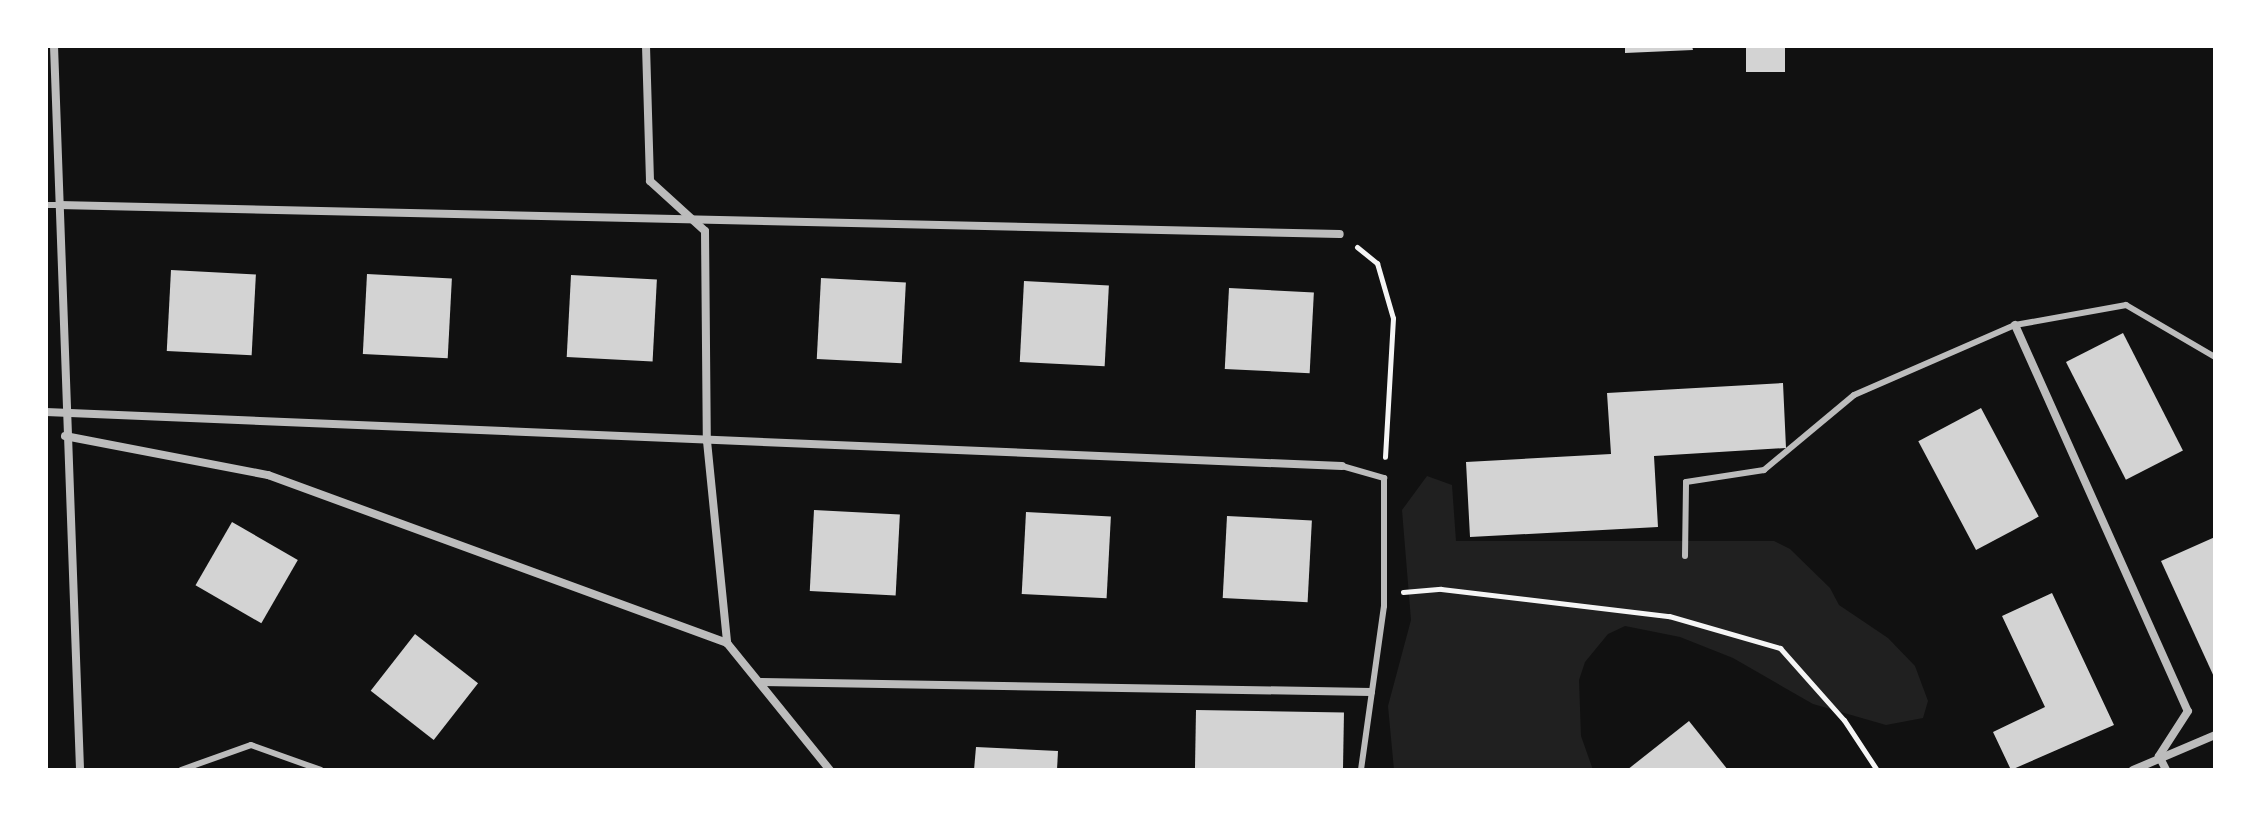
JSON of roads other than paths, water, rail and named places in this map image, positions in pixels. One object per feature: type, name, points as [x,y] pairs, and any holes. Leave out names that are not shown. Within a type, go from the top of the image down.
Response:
[{"type":"street","points":[[54,46],[64,412],[80,770]]},
{"type":"street","points":[[646,46],[650,181],[705,231],[707,441],[727,643]]},
{"type":"street","points":[[59,205],[1340,234]]},
{"type":"street","points":[[2015,325],[2188,711],[2159,756]]},
{"type":"street","points":[[46,412],[1342,466]]},
{"type":"street","points":[[65,436],[268,475],[727,643],[830,770]]},
{"type":"street","points":[[761,682],[1371,692]]},
{"type":"street","points":[[2133,770],[2159,756],[2215,735]]},
{"type":"street","points":[[2159,756],[2166,770]]},
{"type":"lane","points":[[46,205],[59,205]]},
{"type":"lane","points":[[1685,556],[1686,482],[1764,470],[1854,395],[2015,325],[2126,305],[2215,357]]},
{"type":"lane","points":[[1342,466],[1384,478],[1384,593],[1361,770]]},
{"type":"lane","points":[[181,770],[251,745],[321,770]]}]
